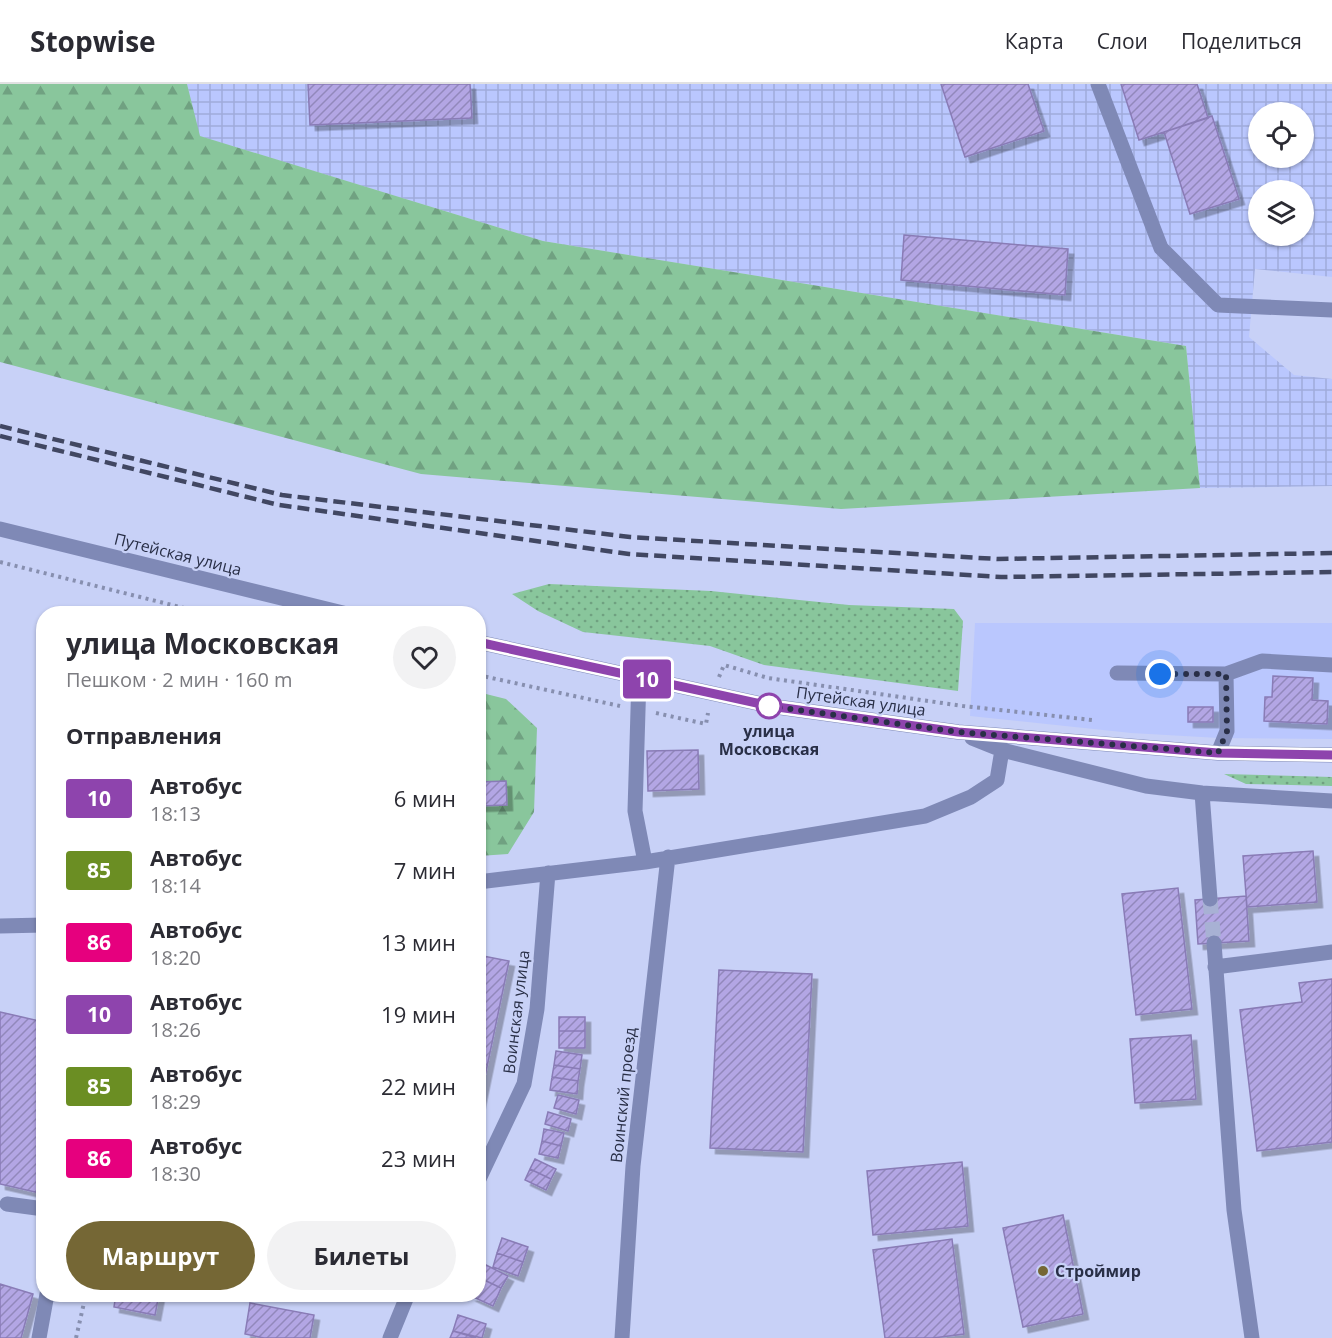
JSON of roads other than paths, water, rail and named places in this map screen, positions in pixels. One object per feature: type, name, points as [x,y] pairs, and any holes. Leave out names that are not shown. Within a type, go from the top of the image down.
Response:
[{"type":"street","points":[[1098,84],[1161,248],[1218,305],[1332,310]]},
{"type":"street","name":"Путейская улица","points":[[0,529],[314,606]]},
{"type":"street","name":"Путейская улица","points":[[486,644],[770,706],[958,732],[1218,753],[1332,755]]},
{"type":"street","points":[[1117,673],[1226,674],[1262,661],[1332,665]]},
{"type":"street","points":[[1218,753],[1227,731],[1226,674]]},
{"type":"street","points":[[639,677],[635,811],[645,862]]},
{"type":"street","name":"Путейская улица","points":[[958,732],[1002,750],[1146,786],[1202,793],[1332,801]]},
{"type":"street","points":[[486,881],[645,862],[925,816],[971,797],[997,780],[1002,750]]},
{"type":"street","points":[[1202,793],[1210,899]]},
{"type":"street","name":"Воинский проезд","points":[[622,1338],[633,1166],[668,857]]},
{"type":"street","name":"Воинская улица","points":[[486,1164],[524,1084],[537,1009],[548,873]]},
{"type":"street","points":[[0,926],[36,925]]},
{"type":"street","points":[[1214,943],[1234,1210],[1252,1338]]},
{"type":"street","points":[[1215,967],[1332,952]]},
{"type":"street","points":[[7,1204],[36,1208]]},
{"type":"street","points":[[39,1338],[46,1302]]},
{"type":"street","points":[[390,1338],[405,1302]]},
{"type":"tunnel","points":[[1210,899],[1214,943]]},
{"type":"railway","points":[[0,426],[282,495],[630,537],[997,559],[1332,553]]},
{"type":"railway","points":[[0,436],[279,505],[629,554],[1001,577],[1332,572]]},
{"type":"place","name":"улица Московская","points":[[769,706]]},
{"type":"place","name":"Строймир","points":[[1043,1271]]}]
